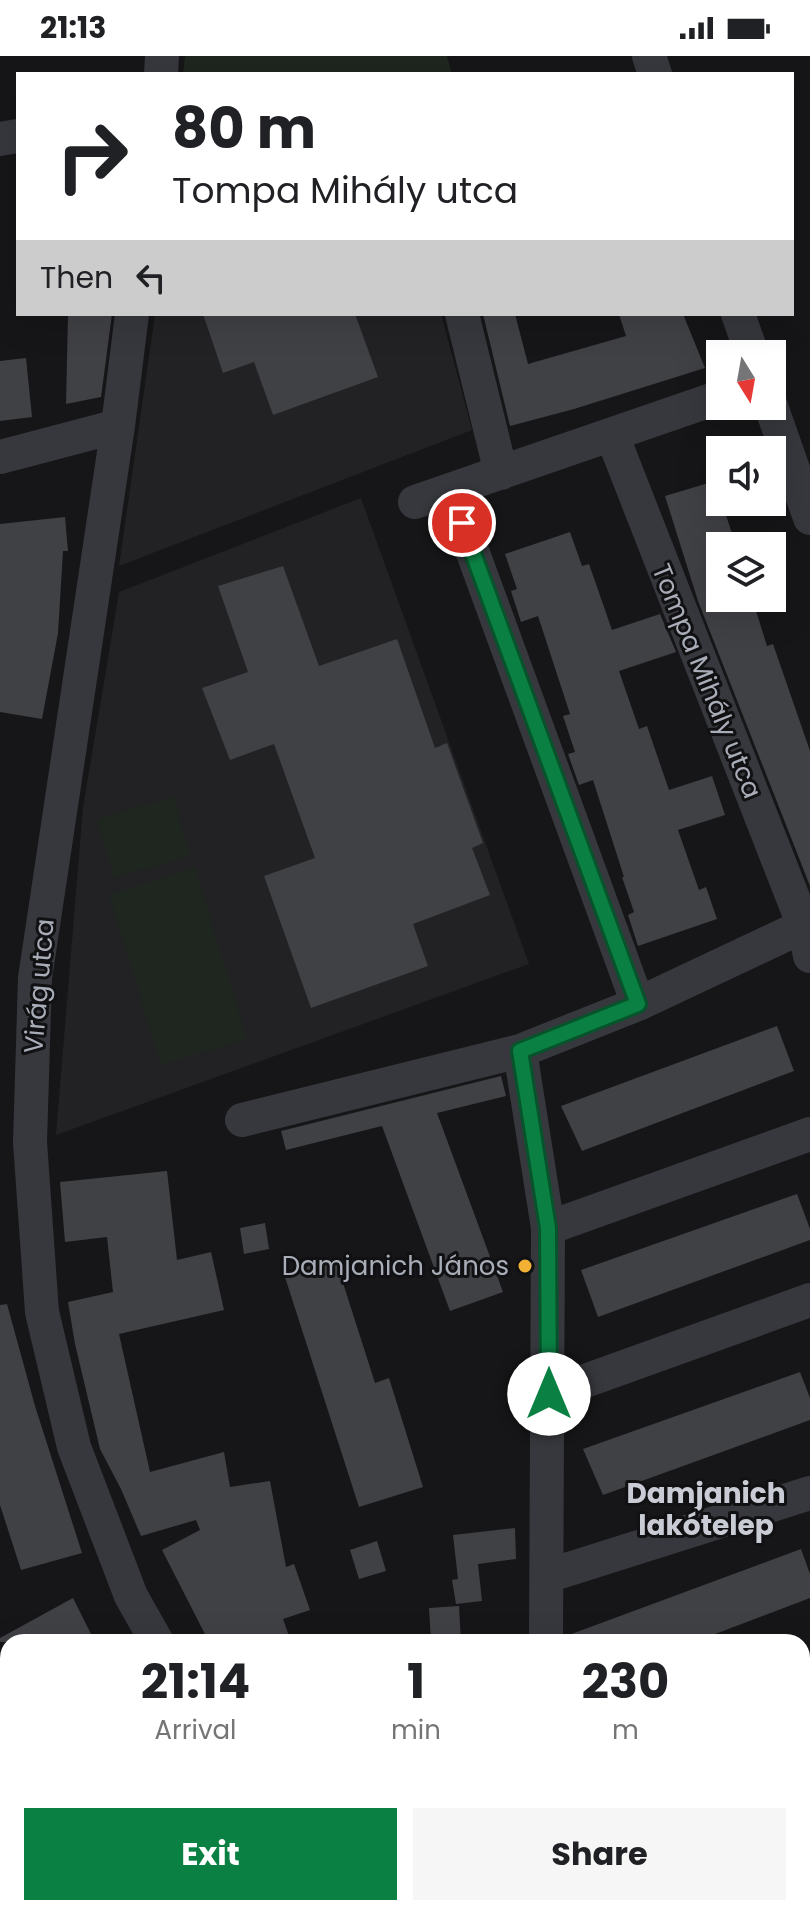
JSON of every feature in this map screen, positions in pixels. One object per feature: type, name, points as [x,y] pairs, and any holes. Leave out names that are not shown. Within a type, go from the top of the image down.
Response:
[{"type":"street","name":"Virág utca","points":[[132,316],[35,978],[30,1142],[42,1312],[74,1447],[131,1596],[152,1634]]},
{"type":"street","points":[[462,316],[501,473]]},
{"type":"street","points":[[739,316],[747,340]]},
{"type":"street","points":[[415,502],[706,402]]},
{"type":"street","points":[[776,420],[810,518]]},
{"type":"street","points":[[0,457],[118,426]]},
{"type":"street","name":"Tompa Mihály utca","points":[[242,1120],[520,1051],[808,935],[612,435]]},
{"type":"street","points":[[462,523],[638,1004]]},
{"type":"street","points":[[520,1051],[548,1228],[546,1634]]},
{"type":"street","points":[[548,1228],[810,1134]]},
{"type":"street","points":[[549,1394],[810,1300]]},
{"type":"street","points":[[547,1576],[810,1493]]},
{"type":"shaded area","points":[[185,56],[447,56],[451,72],[183,72]]},
{"type":"shaded area","points":[[155,316],[442,316],[472,430],[119,566]]},
{"type":"shaded area","points":[[361,498],[529,964],[56,1135],[83,808],[119,592]]},
{"type":"shaded area","points":[[173,797],[191,856],[114,878],[97,819]]},
{"type":"shaded area","points":[[195,868],[247,1039],[161,1065],[109,894]]},
{"type":"building","points":[[68,316],[112,316],[101,397],[66,404]]},
{"type":"building","points":[[204,316],[356,316],[378,377],[273,415],[254,362],[223,373]]},
{"type":"building","points":[[483,316],[516,316],[528,364],[626,336],[620,316],[684,316],[705,368],[510,426]]},
{"type":"building","points":[[26,358],[32,417],[0,421],[0,361]]},
{"type":"building","points":[[706,484],[706,516],[726,516],[731,532],[706,532],[706,612],[756,612],[767,646],[773,644],[810,751],[810,886],[698,601],[665,496]]},
{"type":"building","points":[[65,517],[68,551],[63,551],[58,633],[42,719],[0,712],[0,524]]},
{"type":"building","points":[[570,532],[582,566],[589,564],[612,630],[660,614],[676,652],[619,671],[639,729],[647,726],[669,790],[712,776],[725,815],[678,830],[699,890],[706,887],[717,919],[638,946],[628,915],[634,912],[593,780],[579,785],[568,754],[575,752],[563,716],[570,714],[538,616],[521,622],[511,591],[517,589],[505,554]]},
{"type":"building","points":[[283,566],[319,666],[397,639],[435,748],[447,743],[483,843],[472,848],[490,895],[413,924],[428,966],[311,1008],[264,876],[315,858],[274,744],[230,760],[202,688],[248,672],[218,586]]},
{"type":"building","points":[[777,1026],[794,1071],[582,1151],[561,1106]]},
{"type":"building","points":[[501,1076],[506,1096],[437,1113],[503,1292],[450,1311],[382,1126],[286,1150],[281,1131]]},
{"type":"building","points":[[167,1171],[177,1260],[211,1252],[224,1310],[119,1334],[150,1472],[224,1452],[230,1487],[270,1481],[286,1567],[294,1564],[310,1610],[283,1619],[288,1634],[205,1634],[162,1550],[200,1530],[196,1520],[141,1536],[100,1449],[68,1302],[113,1292],[107,1237],[65,1242],[60,1182]]},
{"type":"building","points":[[797,1194],[810,1229],[810,1240],[598,1317],[581,1270]]},
{"type":"building","points":[[265,1223],[269,1249],[244,1254],[240,1228]]},
{"type":"building","points":[[335,1258],[375,1383],[389,1378],[423,1487],[359,1507],[284,1274]]},
{"type":"building","points":[[7,1304],[35,1406],[82,1553],[21,1570],[0,1505],[0,1305]]},
{"type":"building","points":[[800,1372],[810,1398],[810,1420],[603,1495],[583,1449]]},
{"type":"building","points":[[515,1528],[516,1559],[478,1564],[482,1601],[456,1604],[452,1580],[458,1579],[453,1535]]},
{"type":"building","points":[[377,1541],[386,1571],[359,1579],[350,1550]]},
{"type":"building","points":[[801,1549],[810,1574],[810,1598],[715,1634],[571,1634]]},
{"type":"building","points":[[73,1598],[91,1634],[7,1634]]},
{"type":"building","points":[[459,1606],[461,1634],[431,1634],[429,1608]]},
{"type":"place","name":"Damjanich János","points":[[525,1266]]},
{"type":"district","name":"Damjanich lakótelep","points":[[706,1509]]},
{"type":"route","points":[[462,523],[638,1004],[520,1051],[548,1228],[549,1394]]}]
